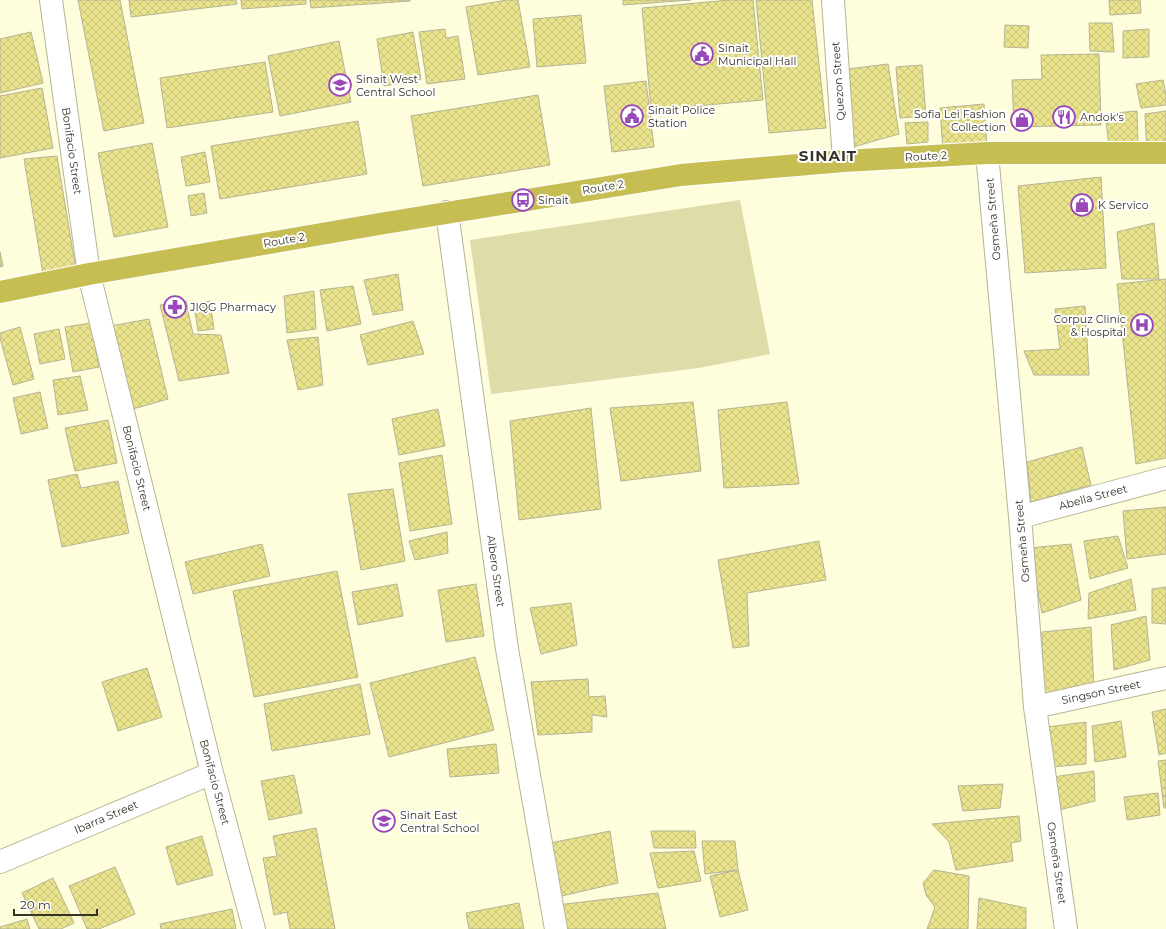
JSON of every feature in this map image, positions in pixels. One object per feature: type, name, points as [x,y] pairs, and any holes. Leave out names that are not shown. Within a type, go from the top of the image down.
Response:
[{"type":"highway","name":"Route 2","points":[[0,292],[89,274],[446,212],[681,175],[844,161],[987,153],[1166,153]]},
{"type":"street","name":"Bonifacio Street","points":[[51,0],[89,274],[212,773],[254,929]]},
{"type":"street","name":"Quezon Street","points":[[833,0],[844,161]]},
{"type":"street","name":"Osmeña Street","points":[[987,153],[1036,707],[1066,929]]},
{"type":"street","name":"Albero Street","points":[[446,212],[507,650],[556,929]]},
{"type":"street","name":"Abella Street","points":[[1020,517],[1166,478]]},
{"type":"street","name":"Singson Street","points":[[1036,707],[1166,678]]},
{"type":"street","name":"Ibarra Street","points":[[0,862],[212,773]]},
{"type":"shaded area","points":[[740,200],[770,354],[699,368],[491,394],[470,240]]},
{"type":"building","points":[[78,0],[120,0],[144,123],[104,131]]},
{"type":"building","points":[[129,0],[236,0],[237,4],[131,17]]},
{"type":"building","points":[[241,0],[306,0],[306,4],[242,9]]},
{"type":"building","points":[[310,0],[410,0],[410,1],[311,8]]},
{"type":"building","points":[[507,0],[518,0],[530,67],[478,75],[466,7]]},
{"type":"building","points":[[623,0],[691,0],[623,5]]},
{"type":"building","name":"Sinait Municipal Hall","points":[[730,0],[753,0],[763,100],[651,110],[642,8]]},
{"type":"building","points":[[756,0],[812,0],[826,128],[769,133]]},
{"type":"building","points":[[1109,0],[1140,0],[1141,13],[1110,15]]},
{"type":"building","points":[[581,15],[586,63],[537,67],[533,19]]},
{"type":"building","points":[[1089,23],[1112,23],[1114,52],[1090,51]]},
{"type":"building","points":[[1005,25],[1029,26],[1028,48],[1004,47]]},
{"type":"building","points":[[445,29],[446,38],[458,36],[465,79],[427,84],[419,32]]},
{"type":"building","points":[[1149,29],[1149,57],[1123,58],[1123,31]]},
{"type":"building","points":[[31,32],[43,83],[0,93],[0,39]]},
{"type":"building","points":[[413,32],[421,79],[384,86],[377,39]]},
{"type":"building","points":[[339,41],[351,102],[280,116],[268,56]]},
{"type":"building","points":[[1099,54],[1101,125],[1014,127],[1012,80],[1042,79],[1041,55]]},
{"type":"building","points":[[265,62],[273,112],[167,128],[160,78]]},
{"type":"building","points":[[888,64],[899,134],[853,147],[840,70]]},
{"type":"building","points":[[922,65],[926,116],[900,118],[896,67]]},
{"type":"building","points":[[1163,80],[1166,105],[1141,108],[1136,84]]},
{"type":"building","points":[[646,81],[654,147],[612,152],[604,86]]},
{"type":"building","points":[[42,88],[53,148],[0,158],[0,96]]},
{"type":"building","points":[[538,95],[550,165],[423,186],[411,116]]},
{"type":"building","points":[[984,104],[987,145],[943,151],[940,108]]},
{"type":"building","points":[[1137,111],[1138,143],[1109,146],[1105,114]]},
{"type":"building","points":[[1166,111],[1166,150],[1147,151],[1145,114]]},
{"type":"building","points":[[358,121],[367,174],[220,199],[211,146]]},
{"type":"building","points":[[928,122],[928,142],[907,144],[905,123]]},
{"type":"building","points":[[152,143],[168,227],[114,237],[98,153]]},
{"type":"building","points":[[205,152],[210,182],[186,186],[181,157]]},
{"type":"building","points":[[57,156],[76,270],[43,274],[24,159]]},
{"type":"building","points":[[1101,177],[1106,268],[1025,273],[1018,186]]},
{"type":"building","points":[[204,193],[207,213],[191,216],[188,196]]},
{"type":"building","points":[[1154,223],[1159,279],[1122,279],[1117,232]]},
{"type":"building","points":[[0,252],[3,266],[0,267]]},
{"type":"building","points":[[398,274],[403,310],[373,315],[364,280]]},
{"type":"building","points":[[1166,279],[1166,458],[1136,464],[1117,284]]},
{"type":"building","points":[[353,286],[361,324],[327,331],[320,290]]},
{"type":"building","points":[[314,291],[316,329],[287,333],[284,296]]},
{"type":"building","points":[[186,301],[193,334],[221,335],[229,373],[179,381],[160,305]]},
{"type":"building","points":[[210,301],[214,329],[198,331],[194,305]]},
{"type":"building","points":[[1085,306],[1089,375],[1034,375],[1024,351],[1060,349],[1055,309]]},
{"type":"building","points":[[149,319],[168,399],[126,411],[105,327]]},
{"type":"building","points":[[413,321],[424,354],[368,365],[360,335]]},
{"type":"building","points":[[91,323],[99,367],[73,372],[65,327]]},
{"type":"building","points":[[20,327],[34,379],[13,385],[0,338],[0,333]]},
{"type":"building","points":[[59,329],[65,359],[40,364],[34,334]]},
{"type":"building","points":[[318,337],[323,385],[298,390],[287,340]]},
{"type":"building","points":[[80,376],[88,410],[58,415],[53,380]]},
{"type":"building","points":[[40,392],[48,428],[21,434],[13,398]]},
{"type":"building","points":[[693,402],[701,471],[621,481],[610,408]]},
{"type":"building","points":[[787,402],[799,484],[724,488],[718,410]]},
{"type":"building","points":[[591,408],[601,509],[519,520],[510,421]]},
{"type":"building","points":[[438,409],[445,446],[399,455],[392,419]]},
{"type":"building","points":[[108,420],[117,463],[75,471],[65,428]]},
{"type":"building","points":[[1082,447],[1091,485],[1031,502],[1027,462]]},
{"type":"building","points":[[442,455],[452,524],[410,531],[399,463]]},
{"type":"building","points":[[77,474],[81,488],[118,481],[129,533],[62,547],[48,480]]},
{"type":"building","points":[[393,489],[405,561],[361,570],[348,494]]},
{"type":"building","points":[[1166,507],[1166,554],[1127,559],[1123,511]]},
{"type":"building","points":[[447,532],[448,553],[415,560],[409,541]]},
{"type":"building","points":[[1118,536],[1128,568],[1090,579],[1084,541]]},
{"type":"building","points":[[819,541],[826,580],[747,593],[749,646],[733,648],[718,560]]},
{"type":"building","points":[[262,544],[270,576],[193,594],[185,562]]},
{"type":"building","points":[[1071,544],[1081,600],[1042,613],[1029,548]]},
{"type":"building","points":[[337,571],[358,677],[254,697],[233,591]]},
{"type":"building","points":[[1131,579],[1136,610],[1088,619],[1089,593]]},
{"type":"building","points":[[397,584],[403,616],[358,625],[352,592]]},
{"type":"building","points":[[476,584],[484,636],[446,642],[438,590]]},
{"type":"building","points":[[1166,587],[1166,624],[1152,623],[1152,589]]},
{"type":"building","points":[[571,603],[577,645],[541,654],[530,608]]},
{"type":"building","points":[[1146,616],[1150,660],[1114,670],[1111,625]]},
{"type":"building","points":[[1091,627],[1094,689],[1042,697],[1042,632]]},
{"type":"building","points":[[475,657],[494,730],[389,757],[370,683]]},
{"type":"building","points":[[147,668],[162,717],[118,731],[102,682]]},
{"type":"building","points":[[588,679],[589,697],[605,696],[607,717],[592,715],[592,732],[538,735],[531,682]]},
{"type":"building","points":[[360,684],[370,734],[272,751],[264,704]]},
{"type":"building","points":[[1166,709],[1166,753],[1159,755],[1152,712]]},
{"type":"building","points":[[1121,721],[1126,757],[1095,762],[1092,726]]},
{"type":"building","points":[[1086,722],[1086,764],[1052,767],[1047,727]]},
{"type":"building","points":[[496,744],[499,773],[450,777],[447,749]]},
{"type":"building","points":[[1166,760],[1166,808],[1164,808],[1158,761]]},
{"type":"building","points":[[1094,771],[1095,801],[1055,811],[1053,777]]},
{"type":"building","points":[[294,775],[302,813],[269,820],[261,781]]},
{"type":"building","points":[[1003,784],[1000,808],[963,811],[958,786]]},
{"type":"building","points":[[1158,793],[1160,815],[1127,820],[1124,797]]},
{"type":"building","points":[[1019,816],[1021,841],[1011,843],[1013,861],[956,870],[949,842],[932,824]]},
{"type":"building","points":[[316,828],[335,929],[290,929],[287,912],[274,915],[263,858],[277,856],[273,836]]},
{"type":"building","points":[[610,831],[618,883],[553,898],[545,844]]},
{"type":"building","points":[[651,831],[695,831],[696,848],[654,848]]},
{"type":"building","points":[[202,836],[213,875],[177,885],[166,847]]},
{"type":"building","points":[[702,841],[735,841],[738,870],[705,874]]},
{"type":"building","points":[[694,851],[701,881],[658,888],[650,853]]},
{"type":"building","points":[[115,867],[135,914],[99,929],[87,929],[69,886]]},
{"type":"building","points":[[738,870],[748,910],[720,917],[710,876]]},
{"type":"building","points":[[934,870],[969,876],[968,929],[927,929],[935,907],[926,895],[923,883]]},
{"type":"building","points":[[53,878],[74,923],[61,929],[39,929],[22,893]]},
{"type":"building","points":[[658,893],[666,929],[562,929],[557,905]]},
{"type":"building","points":[[979,898],[1026,908],[1026,929],[977,929]]},
{"type":"building","points":[[519,903],[524,929],[469,929],[466,913]]},
{"type":"building","points":[[232,909],[236,929],[161,929],[160,924]]},
{"type":"building","points":[[27,919],[30,929],[0,929],[0,927]]},
{"type":"place","name":"Sinait Municipal Hall","points":[[702,54]]},
{"type":"place","name":"Sinait West Central School","points":[[340,85]]},
{"type":"place","name":"Sinait Police Station","points":[[632,116]]},
{"type":"place","name":"Andok's","points":[[1064,117]]},
{"type":"place","name":"Sofia Lei Fashion Collection","points":[[1022,120]]},
{"type":"place","name":"Sinait","points":[[523,200]]},
{"type":"place","name":"K Servico","points":[[1082,205]]},
{"type":"place","name":"JIQG Pharmacy","points":[[175,307]]},
{"type":"place","name":"Corpuz Clinic & Hospital","points":[[1142,325]]},
{"type":"place","name":"Sinait East Central School","points":[[384,821]]},
{"type":"district","name":"SINAIT","points":[[828,155]]}]
